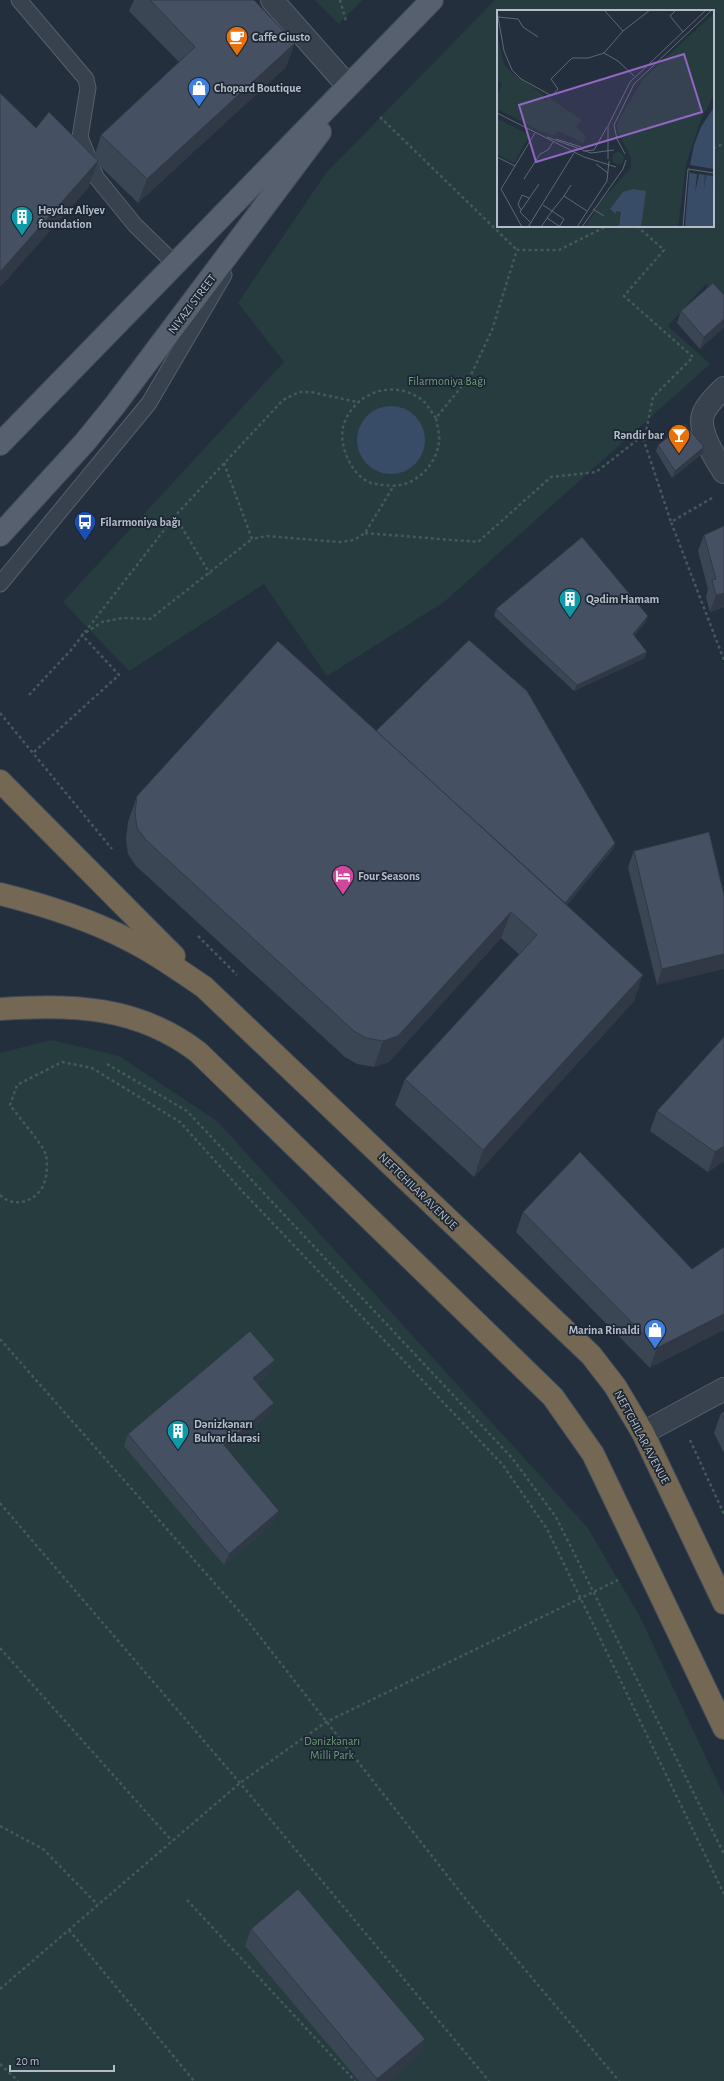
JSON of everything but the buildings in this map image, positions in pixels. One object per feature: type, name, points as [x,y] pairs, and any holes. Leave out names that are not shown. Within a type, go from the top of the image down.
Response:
[{"type":"highway","points":[[0,781],[204,987]]},
{"type":"highway","name":"NEFTCHILAR AVENUE","points":[[0,894],[63,912],[131,940],[204,987],[591,1355],[615,1386],[643,1433],[724,1603]]},
{"type":"highway","points":[[0,1009],[41,1006],[84,1008],[122,1015],[164,1030],[198,1052],[553,1397],[593,1454],[724,1728]]},
{"type":"main road","name":"NIYAZI STREET","points":[[0,444],[432,0]]},
{"type":"main road","name":"NIYAZI STREET","points":[[0,535],[95,430],[140,373],[372,62]]},
{"type":"street","points":[[272,0],[348,86]]},
{"type":"street","points":[[724,388],[710,401],[703,414],[702,427],[712,454],[724,472]]},
{"type":"street","points":[[643,1433],[724,1389]]},
{"type":"lane","points":[[19,0],[86,79],[88,88],[80,137],[96,177],[135,225],[175,264]]},
{"type":"lane","points":[[0,584],[149,402],[262,210]]},
{"type":"path","points":[[340,0],[346,21]]},
{"type":"path","points":[[380,117],[517,250],[559,250],[605,227]]},
{"type":"path","points":[[714,148],[724,144]]},
{"type":"path","points":[[638,227],[664,250],[624,296],[693,357],[653,397],[644,441],[671,522],[724,660]]},
{"type":"path","points":[[436,418],[471,376],[492,330],[517,250]]},
{"type":"path","points":[[400,389],[421,399],[436,418],[440,442],[432,464],[416,480],[393,487],[370,482],[352,468],[342,446],[344,422],[357,402],[377,390],[400,389]]},
{"type":"path","points":[[29,695],[82,635],[175,516],[284,400],[299,392],[311,392],[357,402]]},
{"type":"path","points":[[365,533],[478,542],[551,477],[596,472],[646,434]]},
{"type":"path","points":[[224,463],[252,539]]},
{"type":"path","points":[[82,635],[102,622],[123,618],[140,620],[150,619],[210,574],[252,539],[268,536],[340,542],[354,540],[365,533],[393,487]]},
{"type":"path","points":[[671,522],[717,495]]},
{"type":"path","points":[[175,516],[210,574]]},
{"type":"path","points":[[34,752],[119,675],[82,635]]},
{"type":"path","points":[[0,1195],[4,1199],[17,1203],[29,1200],[41,1190],[47,1174],[46,1154],[10,1105],[17,1085],[62,1062],[92,1068],[180,1122],[243,1192],[502,1464],[547,1528],[724,1894]]},
{"type":"path","points":[[107,1064],[188,1111],[512,1458],[556,1517],[724,1854]]},
{"type":"path","points":[[0,1339],[246,1619],[468,1902],[619,2081]]},
{"type":"path","points":[[0,1503],[240,1783],[489,2081]]},
{"type":"path","points":[[0,1989],[240,1783],[326,1722],[618,1580]]},
{"type":"path","points":[[0,1648],[172,1841]]},
{"type":"path","points":[[0,1826],[43,1849],[98,1905]]},
{"type":"path","points":[[187,1900],[355,2081]]},
{"type":"path","points":[[70,1930],[194,2081]]},
{"type":"path","points":[[0,2064],[18,2081]]},
{"type":"green space","points":[[315,0],[362,0],[339,24]]},
{"type":"green space","name":"Filarmoniya Bağı","points":[[495,0],[724,0],[724,302],[706,284],[668,326],[710,364],[444,602],[327,676],[264,584],[129,671],[63,602],[284,362],[238,303],[326,173]]},
{"type":"green space","name":"Dənizkənarı Milli Park","points":[[51,1040],[119,1056],[217,1121],[587,1527],[639,1615],[724,1796],[724,2081],[0,2081],[0,1053]]},
{"type":"water","points":[[384,406],[398,406],[410,411],[420,421],[425,433],[425,447],[420,459],[410,469],[398,474],[384,474],[372,469],[362,459],[357,447],[357,433],[362,421],[372,411]]},
{"type":"place","name":"Caffe Giusto","points":[[237,56]]},
{"type":"place","name":"Chopard Boutique","points":[[199,108]]},
{"type":"place","name":"Heydar Aliyev foundation","points":[[22,236]]},
{"type":"place","name":"Rəndir bar","points":[[679,454]]},
{"type":"place","name":"Filarmoniya bağı","points":[[85,542]]},
{"type":"place","name":"Qədim Hamam","points":[[570,618]]},
{"type":"place","name":"Four Seasons","points":[[343,896]]},
{"type":"place","name":"Marina Rinaldi","points":[[655,1350]]},
{"type":"place","name":"Dənizkənarı Bulvar İdarəsi","points":[[178,1450]]}]
